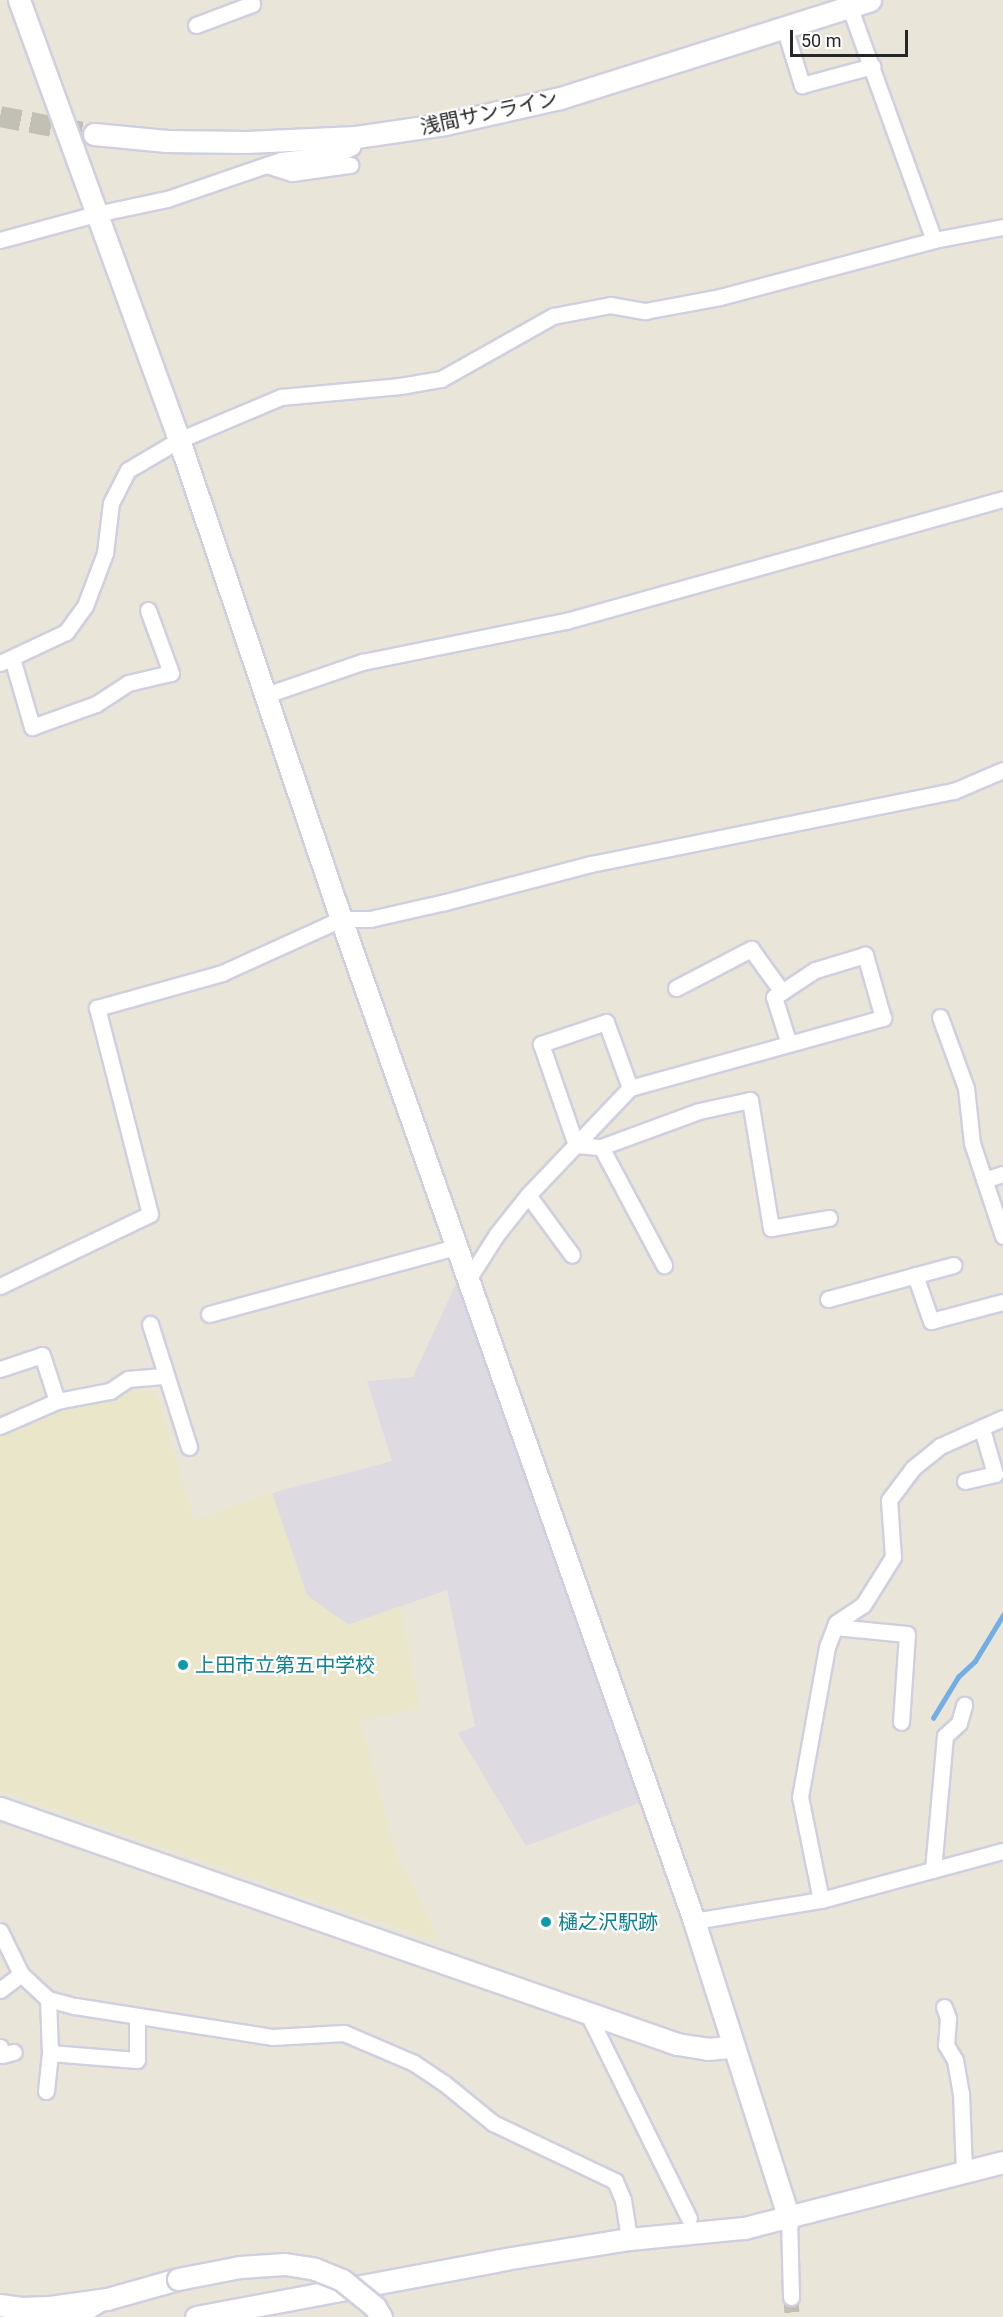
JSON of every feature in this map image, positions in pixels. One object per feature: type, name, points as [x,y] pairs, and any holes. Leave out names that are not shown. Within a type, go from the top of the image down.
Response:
[{"type":"street","points":[[19,0],[179,440],[455,1247],[694,1921],[732,2047],[789,2219],[791,2297]]},
{"type":"street","points":[[196,25],[252,4],[251,0]]},
{"type":"street","name":"浅間サンライン","points":[[94,134],[208,142],[356,137],[445,124],[532,106],[784,27],[848,3],[870,0]]},
{"type":"street","points":[[848,3],[873,66],[934,240]]},
{"type":"street","points":[[784,27],[802,85],[873,66]]},
{"type":"street","points":[[0,240],[96,214],[167,199],[281,160],[341,153],[352,147],[356,137]]},
{"type":"street","points":[[267,165],[292,173],[350,165]]},
{"type":"street","points":[[148,610],[171,673],[129,683],[96,704],[32,727],[6,661],[66,632],[85,606],[105,553],[111,503],[128,470],[179,440],[281,397],[400,386],[441,379],[553,316],[610,305],[645,311],[720,297],[934,240],[1003,227]]},
{"type":"street","points":[[266,695],[362,662],[566,621],[1003,499]]},
{"type":"street","points":[[0,1286],[150,1214],[97,1008],[222,973],[341,919],[370,919],[591,864],[954,791],[1003,770]]},
{"type":"street","points":[[676,988],[751,949],[782,992]]},
{"type":"street","points":[[467,1281],[497,1234],[528,1195],[630,1088],[883,1018],[865,955],[815,970],[774,997],[789,1044]]},
{"type":"street","points":[[940,1017],[966,1088],[972,1143],[1003,1236]]},
{"type":"street","points":[[576,1145],[541,1044],[606,1022],[630,1088]]},
{"type":"street","points":[[576,1145],[601,1147],[699,1111],[750,1100],[771,1228],[829,1218]]},
{"type":"street","points":[[601,1147],[664,1265]]},
{"type":"street","points":[[984,1180],[1003,1174]]},
{"type":"street","points":[[528,1195],[572,1255]]},
{"type":"street","points":[[209,1314],[455,1247]]},
{"type":"street","points":[[828,1299],[953,1265]]},
{"type":"street","points":[[915,1275],[931,1321],[1003,1302]]},
{"type":"street","points":[[150,1324],[189,1447]]},
{"type":"street","points":[[0,1368],[42,1355],[57,1401]]},
{"type":"street","points":[[0,1425],[57,1401],[110,1390],[128,1379],[166,1376]]},
{"type":"street","points":[[821,1900],[800,1797],[819,1682],[835,1627],[862,1605],[893,1557],[890,1500],[913,1467],[940,1446],[1003,1418]]},
{"type":"street","points":[[965,1481],[995,1474],[982,1429]]},
{"type":"street","points":[[835,1627],[907,1634],[900,1722]]},
{"type":"street","points":[[933,1870],[945,1736],[959,1723],[964,1705]]},
{"type":"street","points":[[0,1808],[677,2044],[706,2049],[732,2047]]},
{"type":"street","points":[[694,1921],[821,1900],[1003,1851]]},
{"type":"street","points":[[0,1931],[21,1974],[48,1999],[75,2006],[272,2037],[344,2033],[414,2062],[493,2123],[615,2181],[623,2200],[629,2239]]},
{"type":"street","points":[[0,1990],[21,1974]]},
{"type":"street","points":[[46,2091],[50,2053],[48,1999]]},
{"type":"street","points":[[944,2007],[948,2018],[946,2045],[955,2060],[961,2093],[964,2172]]},
{"type":"street","points":[[587,2012],[689,2218]]},
{"type":"street","points":[[50,2053],[137,2060],[137,2016]]},
{"type":"street","points":[[196,2317],[494,2261],[629,2239],[744,2228],[789,2219],[1003,2162]]},
{"type":"street","points":[[0,2305],[21,2308],[50,2307],[107,2299],[178,2279],[240,2267],[285,2264],[315,2269],[342,2280],[375,2307],[381,2317]]},
{"type":"street","points":[[65,2317],[84,2313],[107,2299]]},
{"type":"shaded area","points":[[458,1279],[642,1802],[526,1846],[458,1733],[475,1726],[447,1590],[348,1625],[306,1595],[272,1493],[392,1461],[367,1381],[413,1377]]},
{"type":"shaded area","name":"上田市立第五中学校","points":[[129,1389],[156,1391],[194,1520],[272,1493],[307,1595],[348,1625],[400,1606],[420,1708],[360,1721],[398,1860],[410,1878],[439,1943],[0,1791],[0,1432],[72,1402],[109,1399]]},
{"type":"waterway","points":[[933,1718],[958,1677],[975,1661],[1003,1615]]},
{"type":"tunnel","points":[[0,116],[94,134]]},
{"type":"tunnel","points":[[791,2297],[792,2317]]},
{"type":"place","name":"上田市立第五中学校","points":[[183,1665]]},
{"type":"place","name":"樋之沢駅跡","points":[[546,1922]]}]
